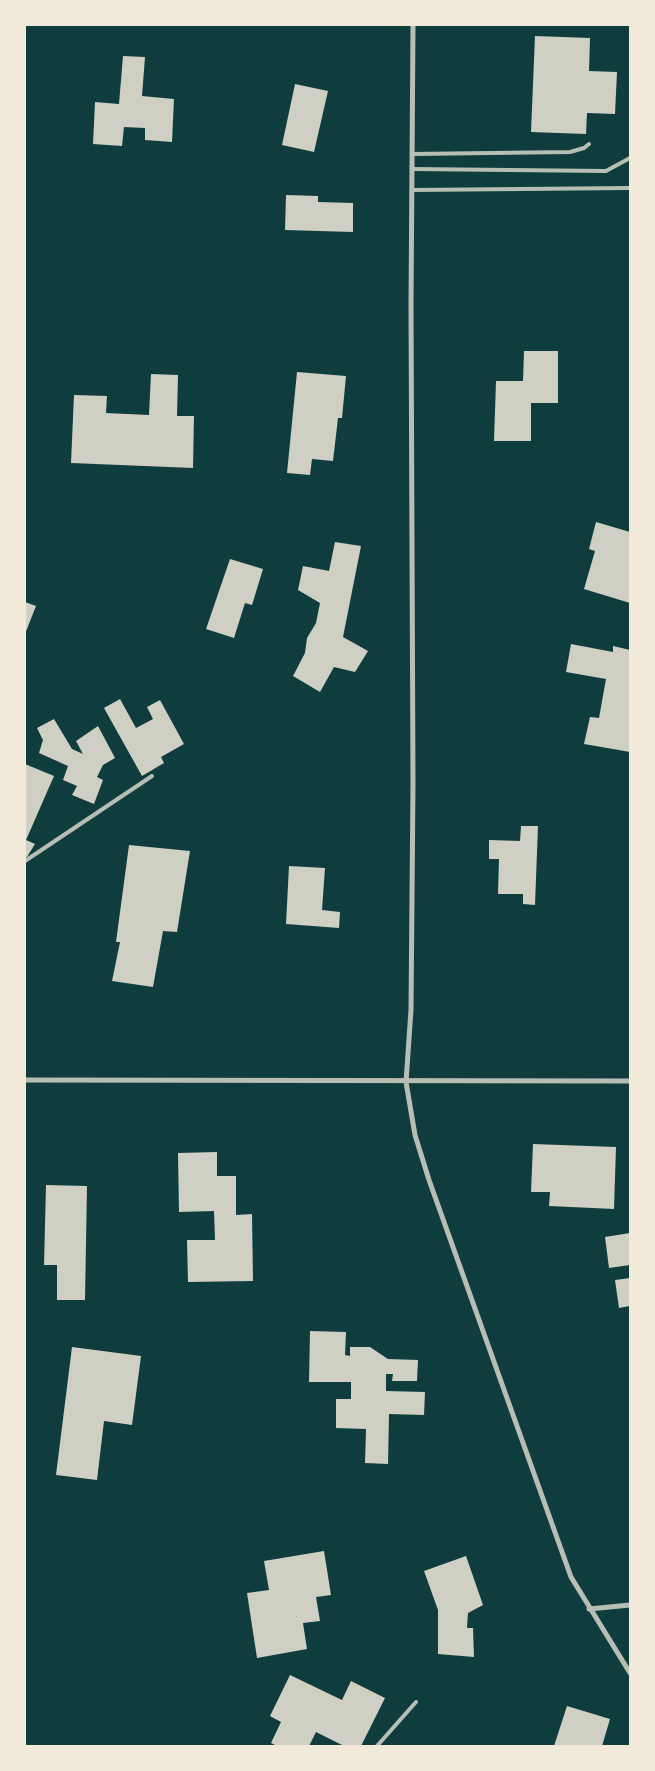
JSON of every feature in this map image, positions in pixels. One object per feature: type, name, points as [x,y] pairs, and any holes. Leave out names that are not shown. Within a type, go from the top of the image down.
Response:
[{"type":"street","points":[[413,25],[413,783],[411,1010],[406,1082],[415,1135],[429,1180],[572,1577],[589,1609],[630,1674]]},
{"type":"street","points":[[25,1080],[630,1081]]},
{"type":"street","points":[[589,1609],[630,1604]]},
{"type":"lane","points":[[412,154],[570,152],[584,148],[589,144]]},
{"type":"lane","points":[[412,169],[606,171],[630,158]]},
{"type":"lane","points":[[412,190],[630,188]]},
{"type":"lane","points":[[25,861],[152,776]]},
{"type":"lane","points":[[377,1746],[416,1702]]},
{"type":"building","points":[[535,36],[590,38],[589,71],[617,72],[615,114],[587,113],[586,134],[531,132]]},
{"type":"building","points":[[123,56],[145,57],[142,96],[174,99],[172,142],[145,140],[145,128],[124,127],[122,146],[93,144],[95,102],[119,104]]},
{"type":"building","points":[[295,84],[328,91],[314,152],[282,145]]},
{"type":"building","points":[[286,195],[318,196],[318,202],[353,203],[353,232],[285,230]]},
{"type":"building","points":[[524,351],[558,351],[558,403],[531,403],[531,441],[494,441],[496,381],[523,381]]},
{"type":"building","points":[[297,372],[346,376],[342,418],[338,418],[333,461],[312,459],[310,475],[287,473]]},
{"type":"building","points":[[151,374],[178,375],[177,416],[194,416],[193,468],[71,463],[74,395],[107,396],[106,413],[149,415]]},
{"type":"building","points":[[596,522],[630,532],[630,603],[584,589],[595,551],[589,549]]},
{"type":"building","points":[[335,542],[361,546],[343,637],[368,651],[355,672],[334,667],[320,692],[293,676],[305,653],[307,638],[316,623],[320,603],[298,590],[303,566],[329,571]]},
{"type":"building","points":[[230,559],[263,569],[252,605],[245,603],[234,638],[206,629]]},
{"type":"building","points":[[25,602],[36,606],[25,634]]},
{"type":"building","points":[[571,644],[613,652],[613,646],[630,650],[630,752],[584,744],[590,717],[599,718],[606,679],[566,672]]},
{"type":"building","points":[[120,699],[136,728],[153,719],[147,707],[160,700],[184,744],[161,757],[164,763],[142,776],[104,708]]},
{"type":"building","points":[[54,719],[72,749],[83,754],[76,741],[98,726],[115,758],[103,765],[97,777],[103,780],[94,804],[72,795],[77,786],[63,780],[68,766],[39,753],[43,740],[37,728]]},
{"type":"building","points":[[25,764],[54,776],[26,840],[35,844],[27,857],[25,857]]},
{"type":"building","points":[[521,826],[538,826],[535,905],[523,904],[523,894],[498,894],[499,859],[489,859],[489,840],[520,841]]},
{"type":"building","points":[[129,845],[190,851],[177,932],[163,931],[153,987],[112,981],[120,942],[116,942]]},
{"type":"building","points":[[289,866],[325,868],[322,910],[340,912],[339,928],[286,924]]},
{"type":"building","points":[[533,1144],[616,1147],[614,1209],[549,1206],[550,1192],[531,1192]]},
{"type":"building","points":[[217,1152],[217,1176],[236,1176],[236,1215],[252,1214],[253,1281],[188,1282],[187,1240],[215,1240],[214,1211],[179,1212],[178,1153]]},
{"type":"building","points":[[46,1185],[87,1186],[85,1300],[57,1300],[57,1265],[44,1265]]},
{"type":"building","points":[[630,1233],[630,1265],[609,1268],[605,1237]]},
{"type":"building","points":[[630,1278],[630,1306],[619,1308],[615,1280]]},
{"type":"building","points":[[310,1331],[346,1332],[345,1355],[350,1356],[350,1347],[370,1347],[388,1359],[418,1360],[417,1381],[392,1381],[393,1374],[386,1374],[386,1391],[425,1392],[424,1415],[389,1414],[388,1464],[365,1463],[366,1429],[336,1428],[336,1399],[351,1399],[351,1382],[309,1382]]},
{"type":"building","points":[[72,1347],[141,1356],[132,1425],[104,1421],[97,1480],[56,1475]]},
{"type":"building","points":[[324,1551],[331,1595],[316,1597],[320,1621],[303,1623],[307,1649],[257,1658],[247,1593],[269,1590],[264,1561]]},
{"type":"building","points":[[466,1556],[483,1605],[468,1613],[467,1628],[473,1628],[474,1657],[438,1654],[438,1610],[424,1571]]},
{"type":"building","points":[[290,1675],[342,1700],[351,1681],[385,1698],[361,1746],[344,1746],[316,1732],[309,1746],[277,1746],[271,1743],[281,1722],[270,1716]]},
{"type":"building","points":[[567,1706],[610,1719],[602,1746],[554,1746]]}]
